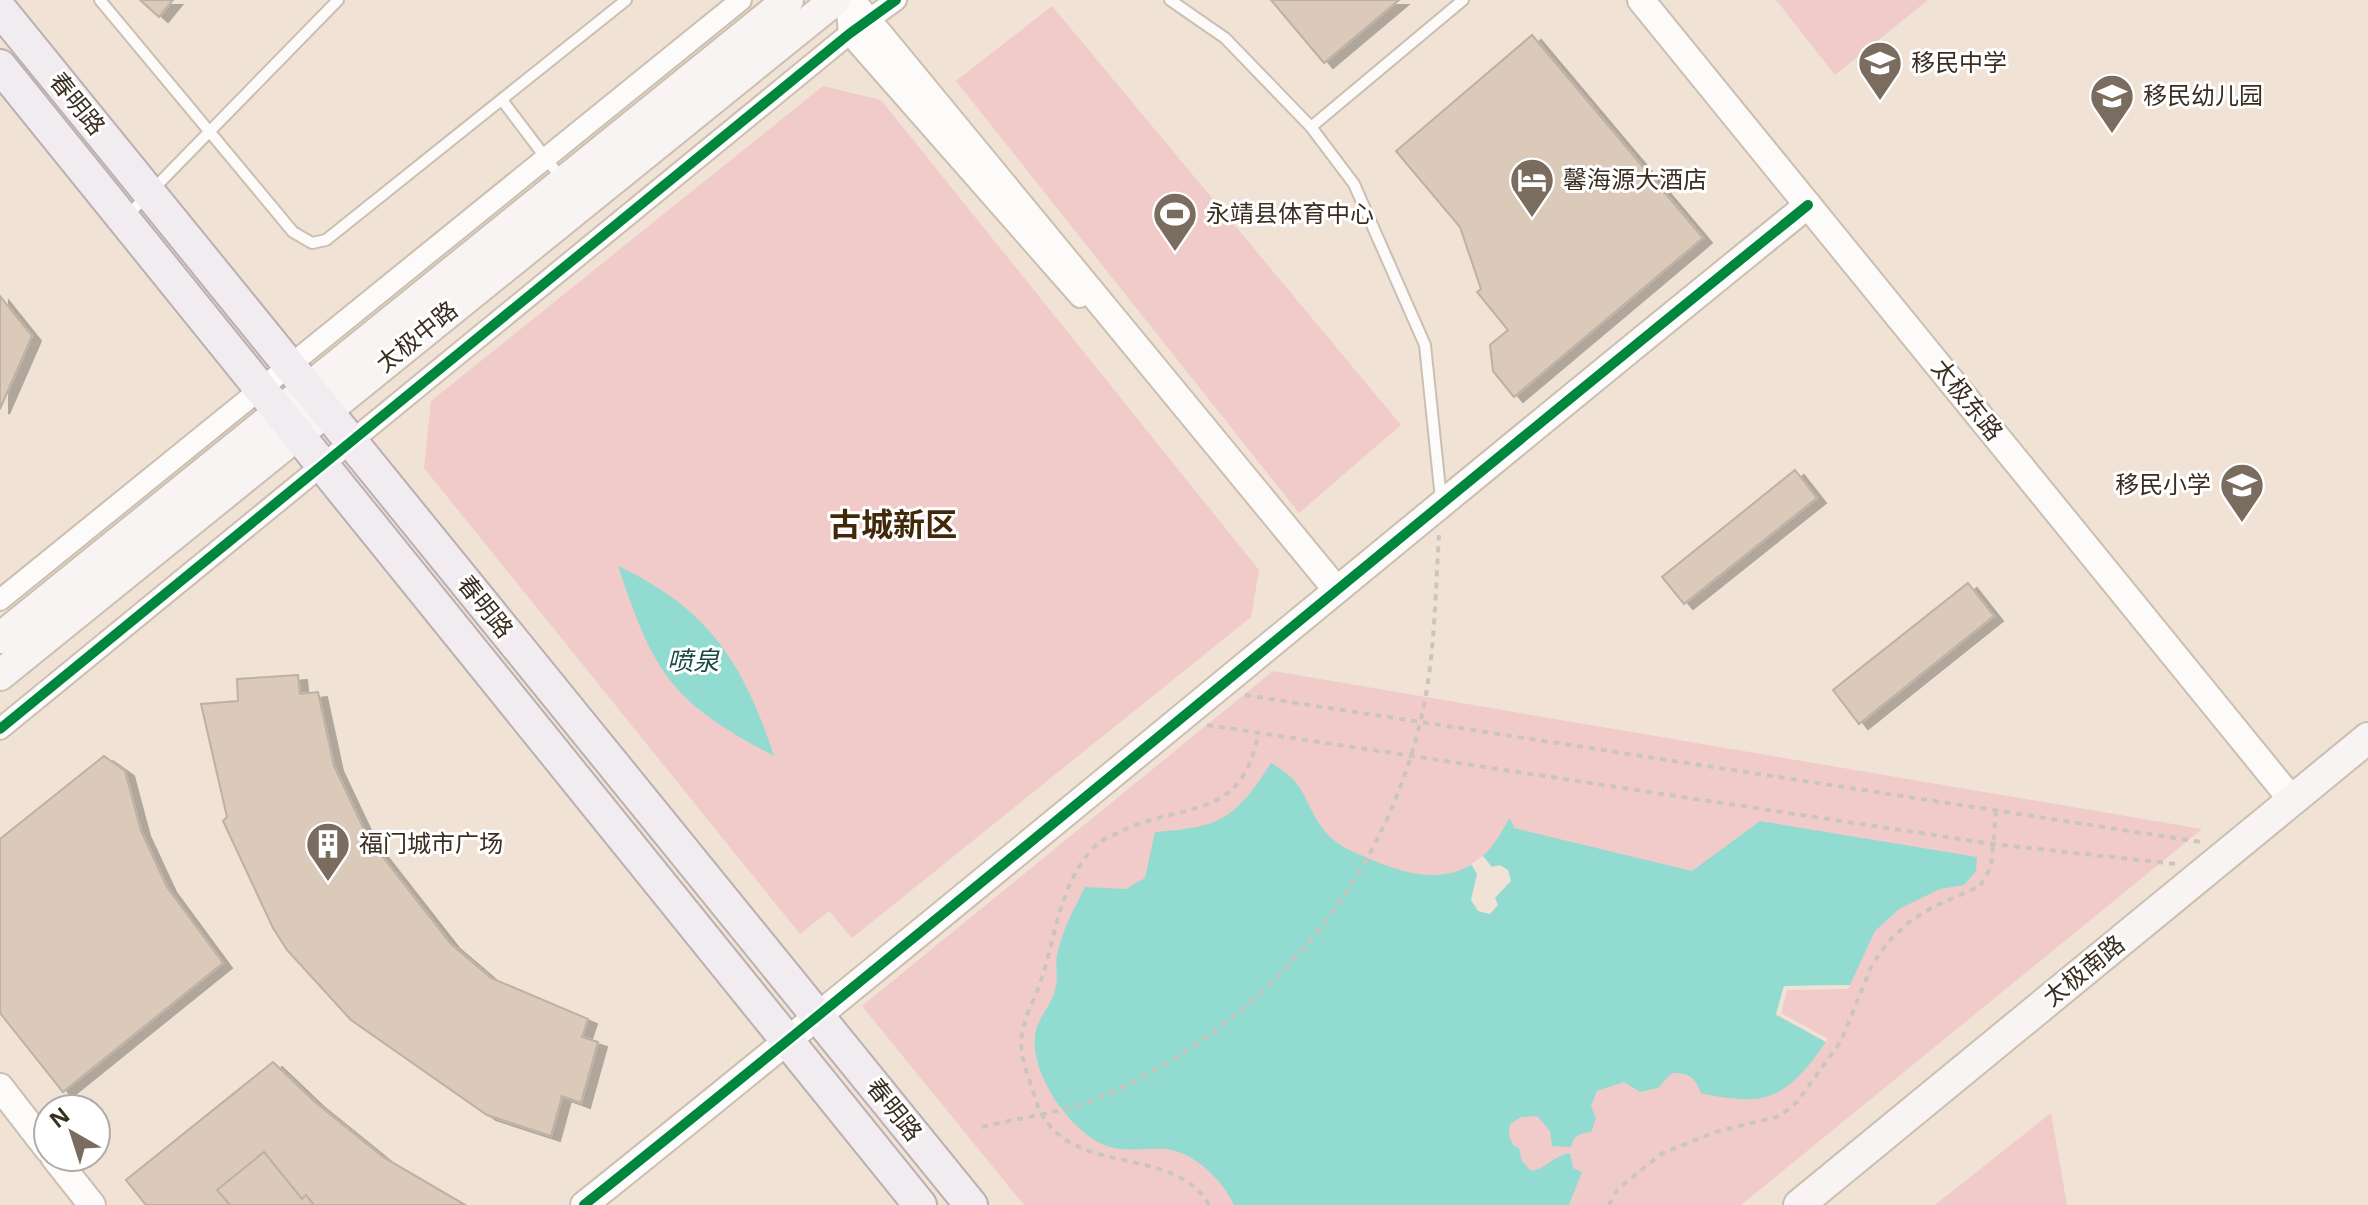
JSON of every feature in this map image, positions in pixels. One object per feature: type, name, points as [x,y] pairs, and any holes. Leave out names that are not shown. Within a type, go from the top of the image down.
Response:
[{"type":"main road","name":"太极中路","points":[[308,388],[555,170],[788,0]]},
{"type":"main road","name":"太极中路","points":[[0,638],[308,388],[835,0]]},
{"type":"main road","name":"春明路","points":[[0,9],[971,1205]]},
{"type":"main road","name":"春明路","points":[[0,67],[920,1205]]},
{"type":"main road","name":"太极中路","points":[[0,675],[278,412]]},
{"type":"main road","name":"太极南路","points":[[1799,1205],[2368,738]]},
{"type":"street","points":[[555,170],[741,0]]},
{"type":"street","points":[[0,729],[351,441],[853,14],[896,0]]},
{"type":"street","name":"太极东路","points":[[1641,0],[2292,800]]},
{"type":"street","points":[[853,14],[1336,589]]},
{"type":"street","points":[[0,67],[29,44]]},
{"type":"street","points":[[584,1205],[788,1042],[1441,501],[1808,205]]},
{"type":"street","points":[[0,600],[278,412]]},
{"type":"street","points":[[0,1087],[32,1128]]},
{"type":"street","points":[[67,1173],[92,1205]]},
{"type":"lane","points":[[100,0],[293,232],[304,241],[319,243],[626,0]]},
{"type":"lane","points":[[124,219],[338,0]]},
{"type":"lane","points":[[1170,0],[1225,38],[1311,127],[1354,184],[1425,345],[1441,501]]},
{"type":"lane","points":[[1311,127],[1463,0]]},
{"type":"lane","points":[[502,100],[555,170]]},
{"type":"path","points":[[982,1127],[1104,1096],[1179,1058],[1248,1008],[1329,919],[1401,790],[1420,723],[1431,664],[1441,501]]},
{"type":"path","points":[[1213,690],[1996,813],[2235,847]]},
{"type":"path","points":[[1177,720],[1993,844],[2211,867]]},
{"type":"path","points":[[1209,1205],[1203,1194],[1176,1174],[1097,1155],[1066,1139],[1041,1113],[1018,1046],[1042,982],[1050,936],[1079,866],[1098,842],[1148,818],[1207,807],[1226,794],[1254,752],[1258,733]]},
{"type":"path","points":[[1609,1205],[1617,1190],[1661,1154],[1704,1136],[1780,1116],[1797,1102],[1841,1041],[1872,965],[1880,953],[1909,922],[1958,894],[1980,886],[1991,867],[1996,813]]},
{"type":"shaded area","points":[[1776,0],[1928,0],[1835,75]]},
{"type":"shaded area","name":"永靖县体育中心","points":[[1052,6],[1401,425],[1299,513],[956,81]]},
{"type":"shaded area","points":[[823,86],[881,100],[1259,570],[1251,617],[852,938],[829,911],[800,934],[424,468],[431,401]]},
{"type":"shaded area","points":[[1273,671],[2202,829],[1741,1205],[1024,1205],[862,1006]]},
{"type":"shaded area","points":[[2051,1113],[2067,1205],[1935,1205]]},
{"type":"water","name":"喷泉","points":[[618,566],[676,601],[699,620],[718,642],[749,693],[774,756],[711,719],[671,681],[643,634]]},
{"type":"water","points":[[1271,763],[1298,785],[1316,819],[1333,839],[1384,865],[1414,873],[1444,874],[1472,864],[1492,846],[1510,818],[1514,828],[1692,871],[1760,821],[1977,857],[1976,871],[1964,885],[1940,889],[1899,909],[1875,931],[1850,985],[1784,986],[1776,1015],[1826,1042],[1787,1087],[1774,1094],[1743,1099],[1701,1093],[1691,1077],[1683,1074],[1672,1073],[1658,1088],[1640,1092],[1624,1082],[1597,1091],[1591,1106],[1596,1118],[1591,1132],[1578,1135],[1571,1147],[1552,1146],[1550,1131],[1537,1116],[1521,1117],[1510,1124],[1509,1135],[1513,1145],[1519,1148],[1522,1161],[1531,1171],[1570,1153],[1573,1168],[1582,1172],[1569,1205],[1234,1205],[1215,1177],[1186,1155],[1165,1149],[1110,1147],[1081,1130],[1067,1116],[1045,1082],[1038,1064],[1036,1030],[1055,991],[1056,959],[1062,937],[1085,887],[1126,889],[1145,878],[1155,832],[1196,827],[1225,817],[1247,797]]},
{"type":"pier","points":[[1483,856],[1492,867],[1500,865],[1508,870],[1511,881],[1495,898],[1498,905],[1490,914],[1478,911],[1471,900],[1477,874],[1471,864]]},
{"type":"pier","points":[[1850,985],[1848,989],[1787,990],[1781,1013],[1828,1039],[1826,1042],[1776,1014],[1784,986]]},
{"type":"building","points":[[140,0],[173,0],[159,17]]},
{"type":"building","points":[[1271,0],[1399,0],[1324,63]]},
{"type":"building","points":[[1532,35],[1703,238],[1514,397],[1493,371],[1490,345],[1508,330],[1477,292],[1481,289],[1460,227],[1396,151]]},
{"type":"building","points":[[0,296],[32,336],[0,409]]},
{"type":"building","points":[[1795,470],[1817,498],[1684,604],[1662,577]]},
{"type":"building","points":[[1968,583],[1994,616],[1859,724],[1833,690]]},
{"type":"building","name":"福门城市广场","points":[[298,675],[300,694],[318,692],[334,766],[368,838],[451,944],[491,978],[588,1019],[582,1037],[598,1042],[581,1103],[562,1096],[551,1136],[487,1115],[351,1020],[287,950],[273,928],[223,821],[227,817],[201,704],[238,701],[237,679]]},
{"type":"building","points":[[104,756],[125,771],[141,831],[167,887],[223,963],[63,1092],[0,1013],[0,839]]},
{"type":"building","points":[[273,1062],[315,1102],[383,1157],[465,1205],[146,1205],[126,1180]]},
{"type":"building","points":[[264,1152],[302,1199],[306,1195],[314,1205],[230,1205],[217,1190]]},
{"type":"cycle path","points":[[0,729],[849,34],[896,0]]},
{"type":"cycle path","points":[[584,1205],[1808,205]]},
{"type":"place","name":"移民中学","points":[[1880,102]]},
{"type":"place","name":"移民幼儿园","points":[[2112,135]]},
{"type":"place","name":"馨海源大酒店","points":[[1532,219]]},
{"type":"place","name":"永靖县体育中心","points":[[1175,253]]},
{"type":"place","name":"移民小学","points":[[2242,524]]},
{"type":"place","name":"福门城市广场","points":[[328,883]]},
{"type":"district","name":"古城新区","points":[[893,525]]}]
